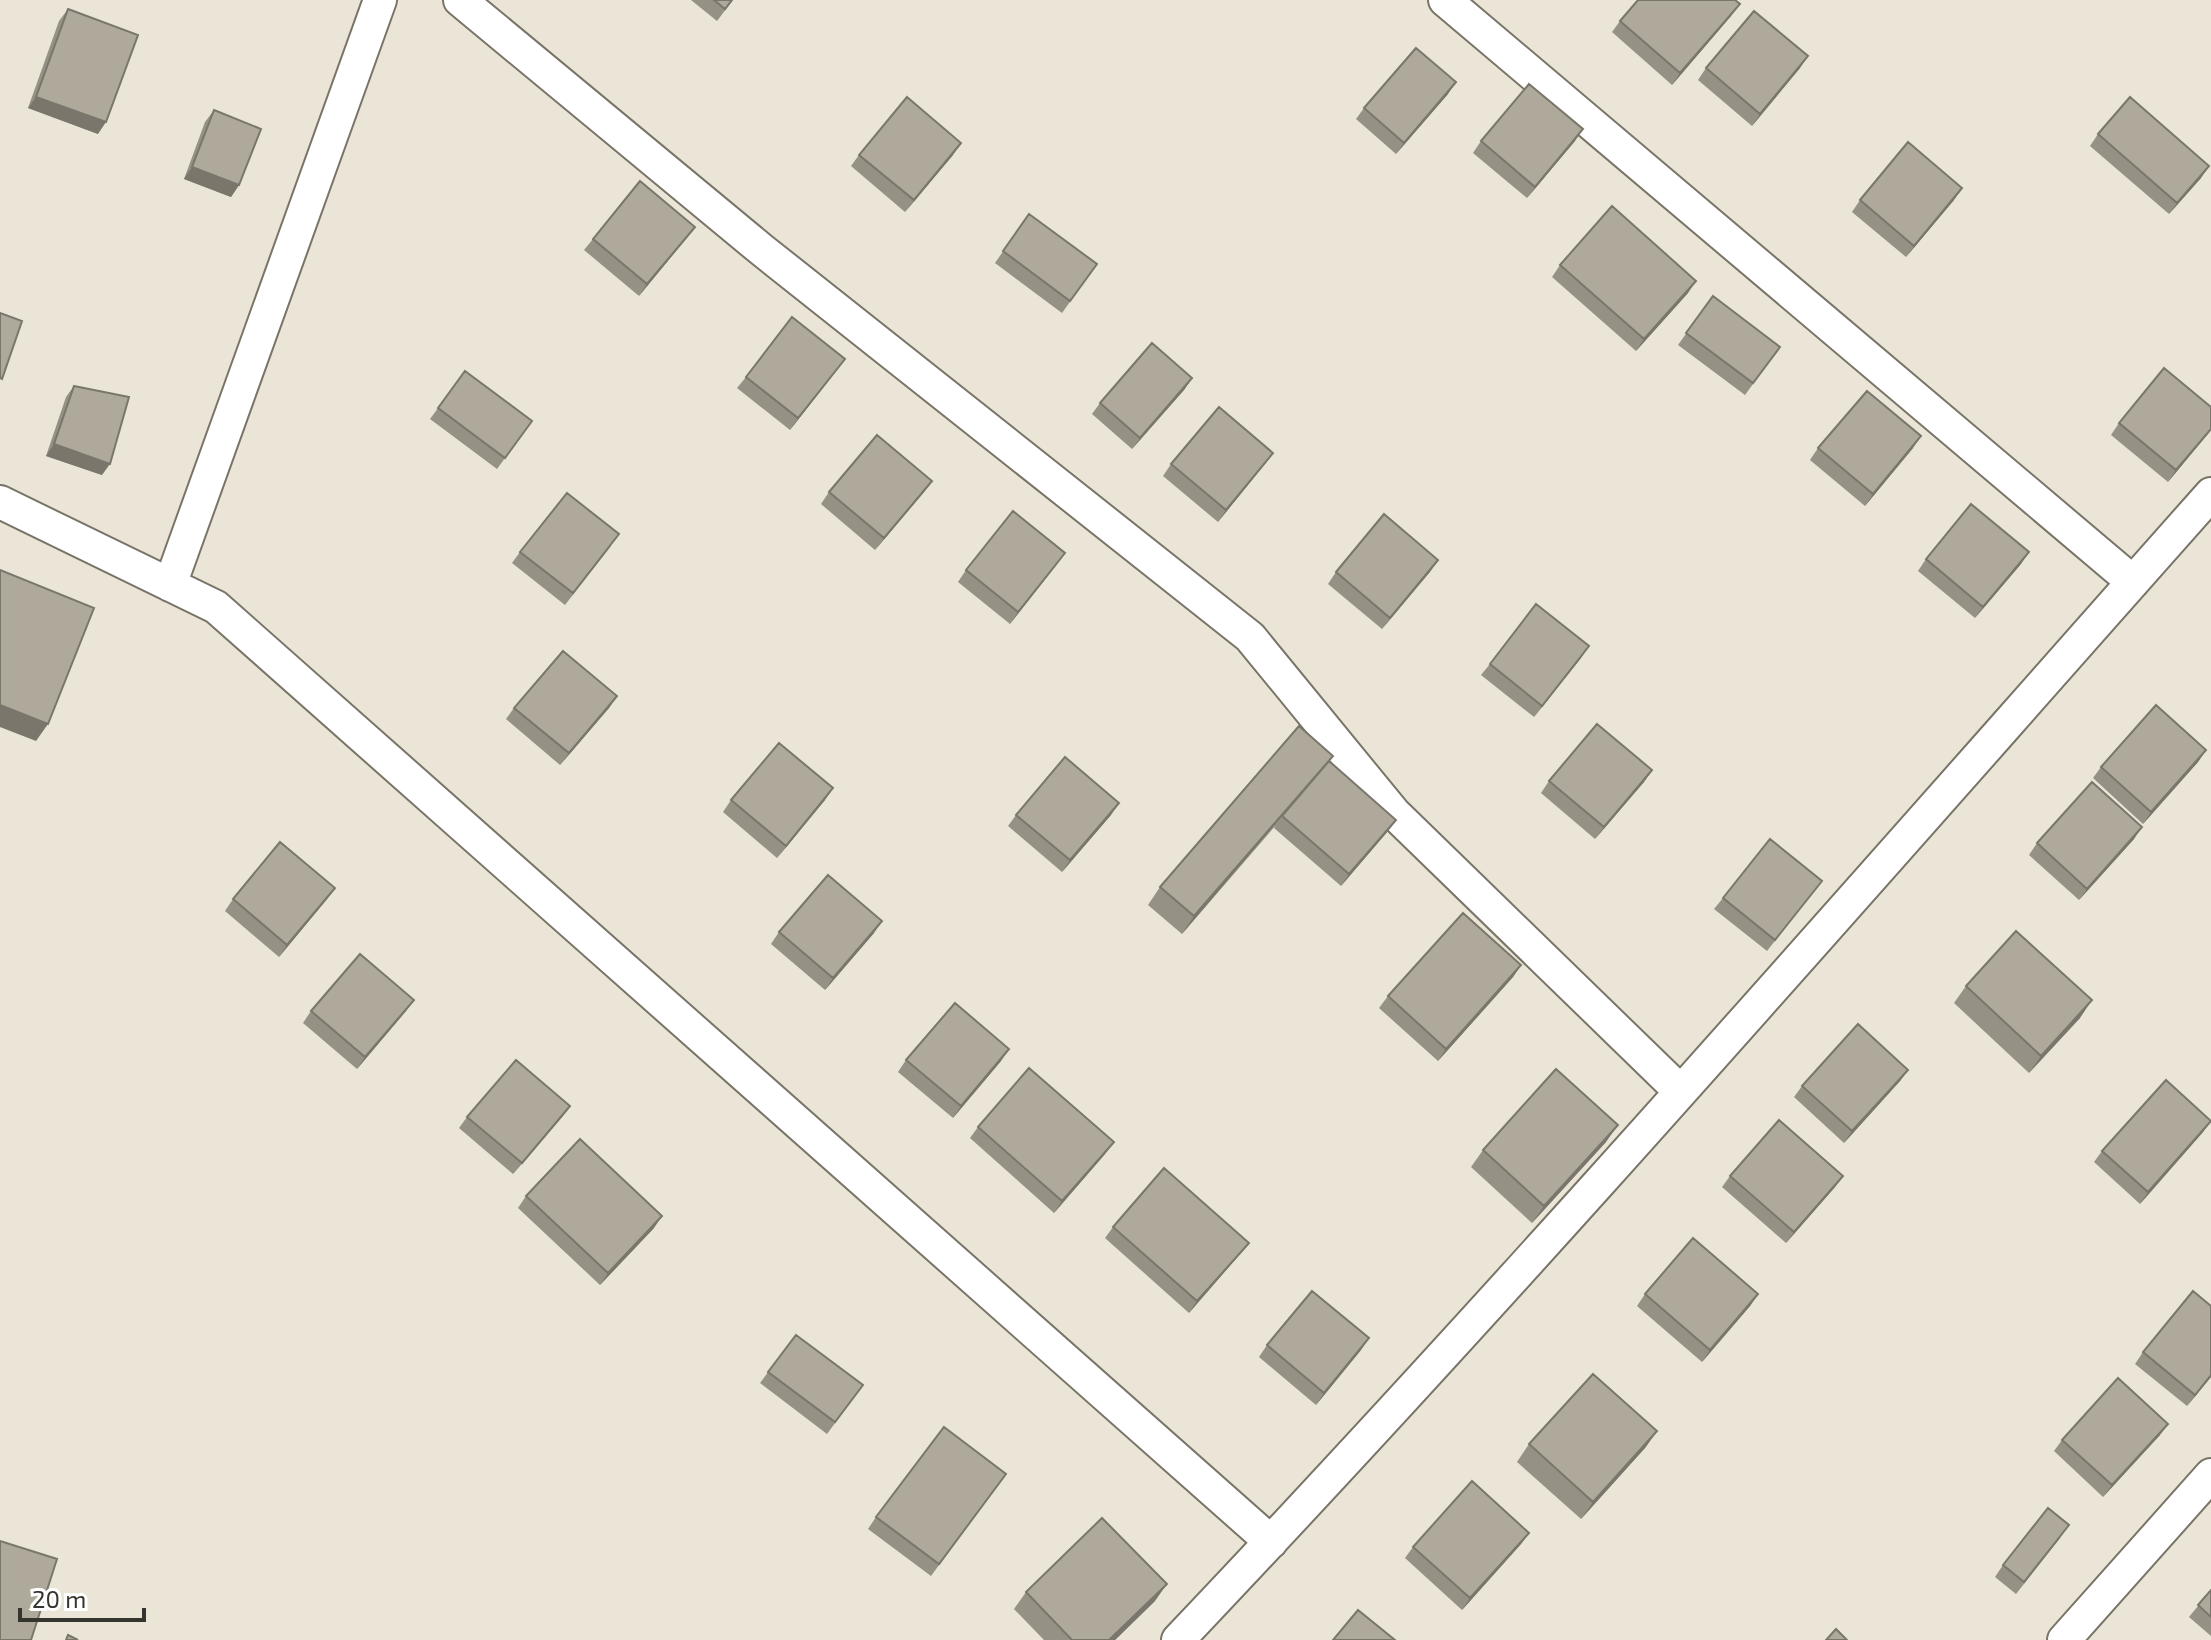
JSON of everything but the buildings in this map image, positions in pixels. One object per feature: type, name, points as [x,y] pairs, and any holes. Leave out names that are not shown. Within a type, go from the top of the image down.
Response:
[{"type":"street","points":[[170,585],[380,0]]},
{"type":"street","points":[[460,0],[762,250],[1250,637],[1394,813],[1680,1091]]},
{"type":"street","points":[[1445,0],[2133,582]]},
{"type":"street","points":[[1178,1640],[1271,1542],[1680,1091],[2211,494]]},
{"type":"street","points":[[0,502],[216,607],[1271,1542]]},
{"type":"street","points":[[2064,1640],[2211,1475]]}]
